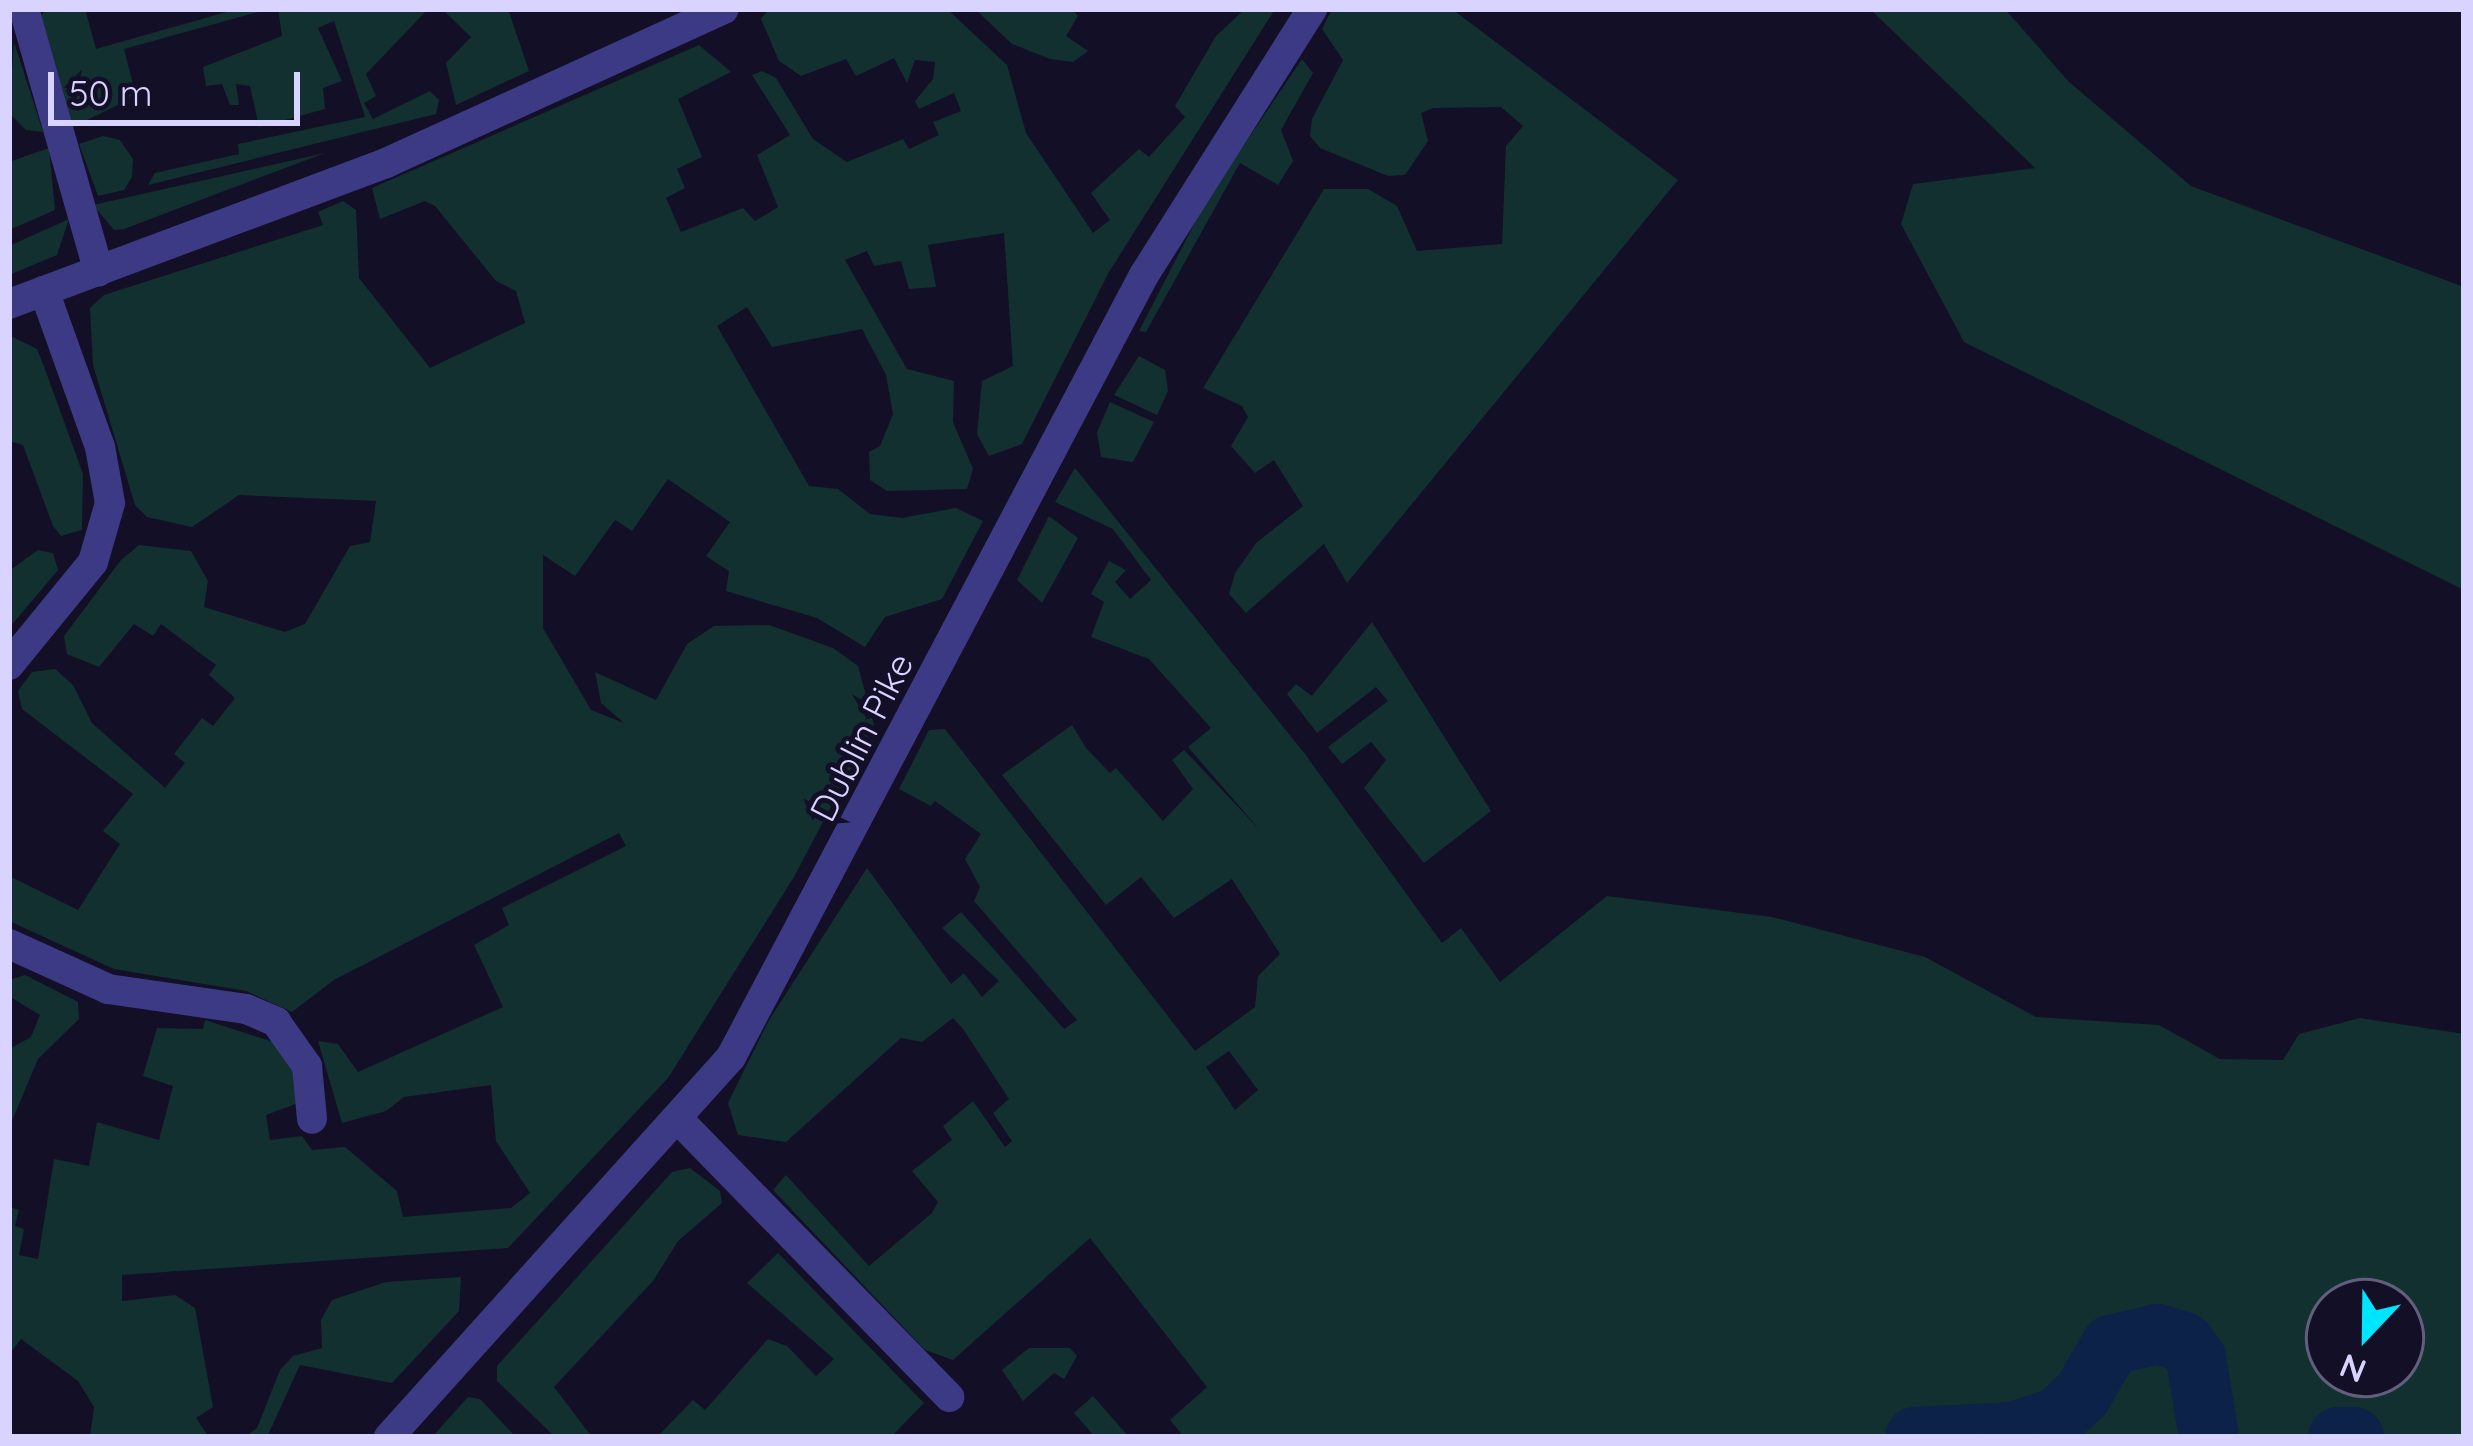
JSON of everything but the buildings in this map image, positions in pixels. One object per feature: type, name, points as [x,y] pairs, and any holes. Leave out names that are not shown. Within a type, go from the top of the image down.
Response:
[{"type":"street","points":[[24,9],[99,272]]},
{"type":"street","points":[[9,304],[386,163],[724,9]]},
{"type":"street","name":"Dublin Pike","points":[[389,1437],[731,1057],[1144,275],[1312,9]]},
{"type":"street","points":[[9,664],[92,562],[110,503],[100,447],[44,291]]},
{"type":"street","points":[[9,944],[108,989],[246,1010],[276,1022],[308,1066],[312,1118]]},
{"type":"street","points":[[677,1118],[949,1396]]},
{"type":"green space","points":[[48,9],[85,9],[96,49],[237,9],[269,9],[124,49],[136,96],[73,127],[41,15]]},
{"type":"green space","points":[[278,9],[428,9],[366,74],[376,96],[364,103],[373,119],[430,91],[439,100],[436,114],[148,185],[155,173],[239,154],[238,144],[365,117],[334,21],[318,28],[342,81],[323,88],[325,109],[259,127],[250,86],[236,84],[239,105],[230,105],[222,84],[206,86],[203,67],[282,36]]},
{"type":"green space","points":[[442,9],[508,9],[529,71],[456,105],[446,63],[471,37]]},
{"type":"green space","points":[[769,9],[947,9],[1007,65],[1026,133],[1093,233],[1110,220],[1091,193],[1139,149],[1149,157],[1185,117],[1175,106],[1216,36],[1245,9],[1275,9],[1109,272],[1022,444],[989,456],[977,434],[982,381],[1013,366],[1004,233],[928,245],[936,287],[909,289],[901,261],[874,266],[867,251],[845,260],[907,369],[954,381],[953,422],[973,469],[967,489],[887,491],[870,480],[869,452],[880,446],[893,414],[886,375],[862,329],[772,347],[747,307],[717,326],[809,486],[838,489],[870,514],[902,518],[956,508],[983,521],[942,599],[885,617],[865,647],[817,618],[726,591],[729,571],[706,556],[730,522],[668,479],[632,531],[615,520],[575,576],[543,555],[543,628],[591,710],[624,723],[601,703],[595,672],[656,700],[687,644],[714,626],[769,625],[833,648],[858,666],[874,725],[794,877],[668,1078],[508,1248],[122,1275],[122,1301],[175,1295],[195,1308],[213,1407],[196,1418],[209,1437],[90,1437],[94,1407],[78,1381],[21,1339],[9,1355],[9,1207],[19,1210],[15,1226],[24,1229],[19,1255],[38,1259],[54,1159],[89,1166],[97,1122],[159,1140],[173,1086],[143,1076],[157,1028],[203,1029],[205,1020],[273,1042],[293,1071],[298,1103],[266,1115],[270,1140],[302,1136],[312,1150],[345,1147],[397,1191],[403,1217],[511,1208],[530,1193],[496,1141],[491,1085],[404,1097],[386,1111],[342,1123],[318,1041],[338,1044],[358,1072],[503,1007],[474,945],[509,925],[502,908],[626,846],[619,833],[334,980],[292,1012],[246,991],[114,969],[9,921],[9,876],[78,910],[120,844],[103,831],[133,794],[22,709],[18,691],[32,672],[55,669],[73,685],[92,723],[165,788],[185,763],[174,754],[202,718],[213,726],[235,698],[209,675],[216,665],[161,624],[153,636],[134,624],[99,667],[67,654],[64,636],[121,560],[139,545],[191,551],[208,581],[204,607],[285,632],[305,624],[350,546],[370,542],[376,501],[239,495],[192,527],[147,517],[135,505],[93,365],[90,308],[104,295],[323,225],[318,212],[343,201],[356,210],[359,278],[430,368],[525,323],[516,291],[496,281],[435,206],[425,201],[380,219],[372,188],[699,45],[731,72],[678,99],[702,157],[677,169],[685,188],[666,198],[681,232],[743,208],[755,221],[778,207],[757,155],[790,135],[752,75],[762,71],[776,78],[813,139],[847,162],[903,139],[909,149],[939,135],[933,122],[961,111],[954,93],[919,109],[915,101],[933,79],[935,62],[915,60],[907,83],[894,58],[856,76],[846,59],[801,76],[779,61],[761,19]]},
{"type":"green space","points":[[975,9],[1072,9],[1078,16],[1066,36],[1088,51],[1073,62],[1050,59],[1012,44]]},
{"type":"green space","points":[[1332,9],[1452,9],[1678,180],[1347,583],[1324,544],[1246,613],[1229,594],[1235,573],[1256,543],[1303,506],[1274,460],[1255,473],[1231,446],[1248,417],[1242,406],[1203,388],[1324,189],[1368,189],[1397,206],[1417,251],[1502,244],[1506,146],[1523,126],[1501,107],[1433,108],[1421,113],[1428,141],[1405,175],[1388,176],[1320,148],[1310,136],[1312,119],[1343,60],[1322,29]]},
{"type":"green space","points":[[1870,9],[2005,9],[2068,81],[2191,186],[2464,287],[2464,590],[1964,342],[1901,224],[1913,184],[2035,168]]},
{"type":"green space","points":[[14,42],[43,132],[26,130],[9,113]]},
{"type":"green space","points":[[1302,59],[1313,73],[1281,130],[1293,161],[1278,185],[1240,163],[1146,332],[1139,331],[1206,201]]},
{"type":"green space","points":[[103,136],[120,140],[133,159],[132,177],[124,190],[98,196],[79,144]]},
{"type":"green space","points":[[49,148],[55,210],[9,230],[9,162]]},
{"type":"green space","points":[[325,153],[124,229],[114,230],[93,205]]},
{"type":"green space","points":[[69,219],[57,255],[9,275],[9,246]]},
{"type":"green space","points":[[9,335],[37,349],[46,372],[83,474],[82,530],[61,536],[23,445],[9,441]]},
{"type":"green space","points":[[1139,356],[1165,370],[1168,391],[1157,415],[1114,395]]},
{"type":"green space","points":[[1110,402],[1154,422],[1133,462],[1101,457],[1097,432]]},
{"type":"green space","points":[[1075,468],[1305,754],[1442,943],[1461,928],[1500,982],[1607,896],[1772,917],[1925,957],[2036,1017],[2159,1025],[2220,1059],[2283,1060],[2299,1034],[2360,1018],[2464,1034],[2464,1437],[1184,1437],[1170,1420],[1207,1387],[1090,1238],[953,1360],[925,1350],[773,1190],[786,1175],[869,1266],[932,1213],[938,1202],[912,1171],[952,1140],[943,1126],[973,1101],[1005,1147],[1012,1141],[993,1113],[1009,1099],[963,1029],[953,1018],[922,1042],[901,1038],[786,1142],[738,1135],[728,1103],[769,1020],[867,868],[951,984],[964,973],[982,997],[999,981],[942,928],[961,912],[1064,1029],[1077,1020],[974,901],[980,887],[965,859],[981,834],[935,801],[931,806],[899,789],[929,730],[945,729],[1195,1051],[1255,1007],[1258,976],[1280,954],[1232,879],[1174,918],[1141,877],[1106,905],[1002,775],[1072,725],[1086,748],[1110,773],[1116,768],[1163,821],[1193,789],[1172,760],[1184,750],[1260,830],[1188,747],[1211,728],[1149,659],[1091,637],[1104,602],[1091,594],[1109,561],[1126,570],[1115,582],[1130,599],[1151,580],[1113,529],[1055,502]],"holes":[[[1229,1051],[1258,1090],[1235,1110],[1206,1067]]]},
{"type":"green space","points":[[1049,516],[1078,538],[1042,603],[1017,580]]},
{"type":"green space","points":[[38,550],[53,553],[58,570],[9,628],[9,571]]},
{"type":"green space","points":[[1372,622],[1491,811],[1424,863],[1364,788],[1386,760],[1371,742],[1342,764],[1328,747],[1388,701],[1376,687],[1317,733],[1287,694],[1296,684],[1312,696]]},
{"type":"green space","points":[[25,975],[78,1002],[79,1019],[38,1059],[12,1121],[9,1049],[31,1037],[40,1015],[9,996],[9,980]]},
{"type":"green space","points":[[690,1168],[720,1191],[722,1203],[678,1241],[653,1281],[554,1387],[592,1437],[555,1437],[497,1381],[497,1366],[672,1172]]},
{"type":"green space","points":[[778,1253],[924,1403],[891,1437],[657,1437],[693,1400],[705,1410],[768,1339],[787,1346],[816,1376],[834,1359],[747,1283]]},
{"type":"green space","points":[[461,1277],[459,1311],[392,1383],[300,1365],[267,1437],[245,1437],[257,1428],[280,1370],[293,1356],[322,1348],[321,1320],[332,1300],[386,1282]]},
{"type":"green space","points":[[1029,1348],[1070,1348],[1077,1356],[1064,1379],[1054,1373],[1023,1401],[1002,1370]]},
{"type":"green space","points":[[1093,1396],[1129,1437],[1095,1437],[1074,1413]]},
{"type":"green space","points":[[468,1397],[480,1399],[516,1437],[432,1437]]},
{"type":"waterway","points":[[1915,1437],[2013,1432],[2058,1417],[2082,1395],[2111,1345],[2158,1334],[2185,1343],[2196,1358],[2209,1437]]},
{"type":"waterway","points":[[2338,1437],[2354,1437]]}]
